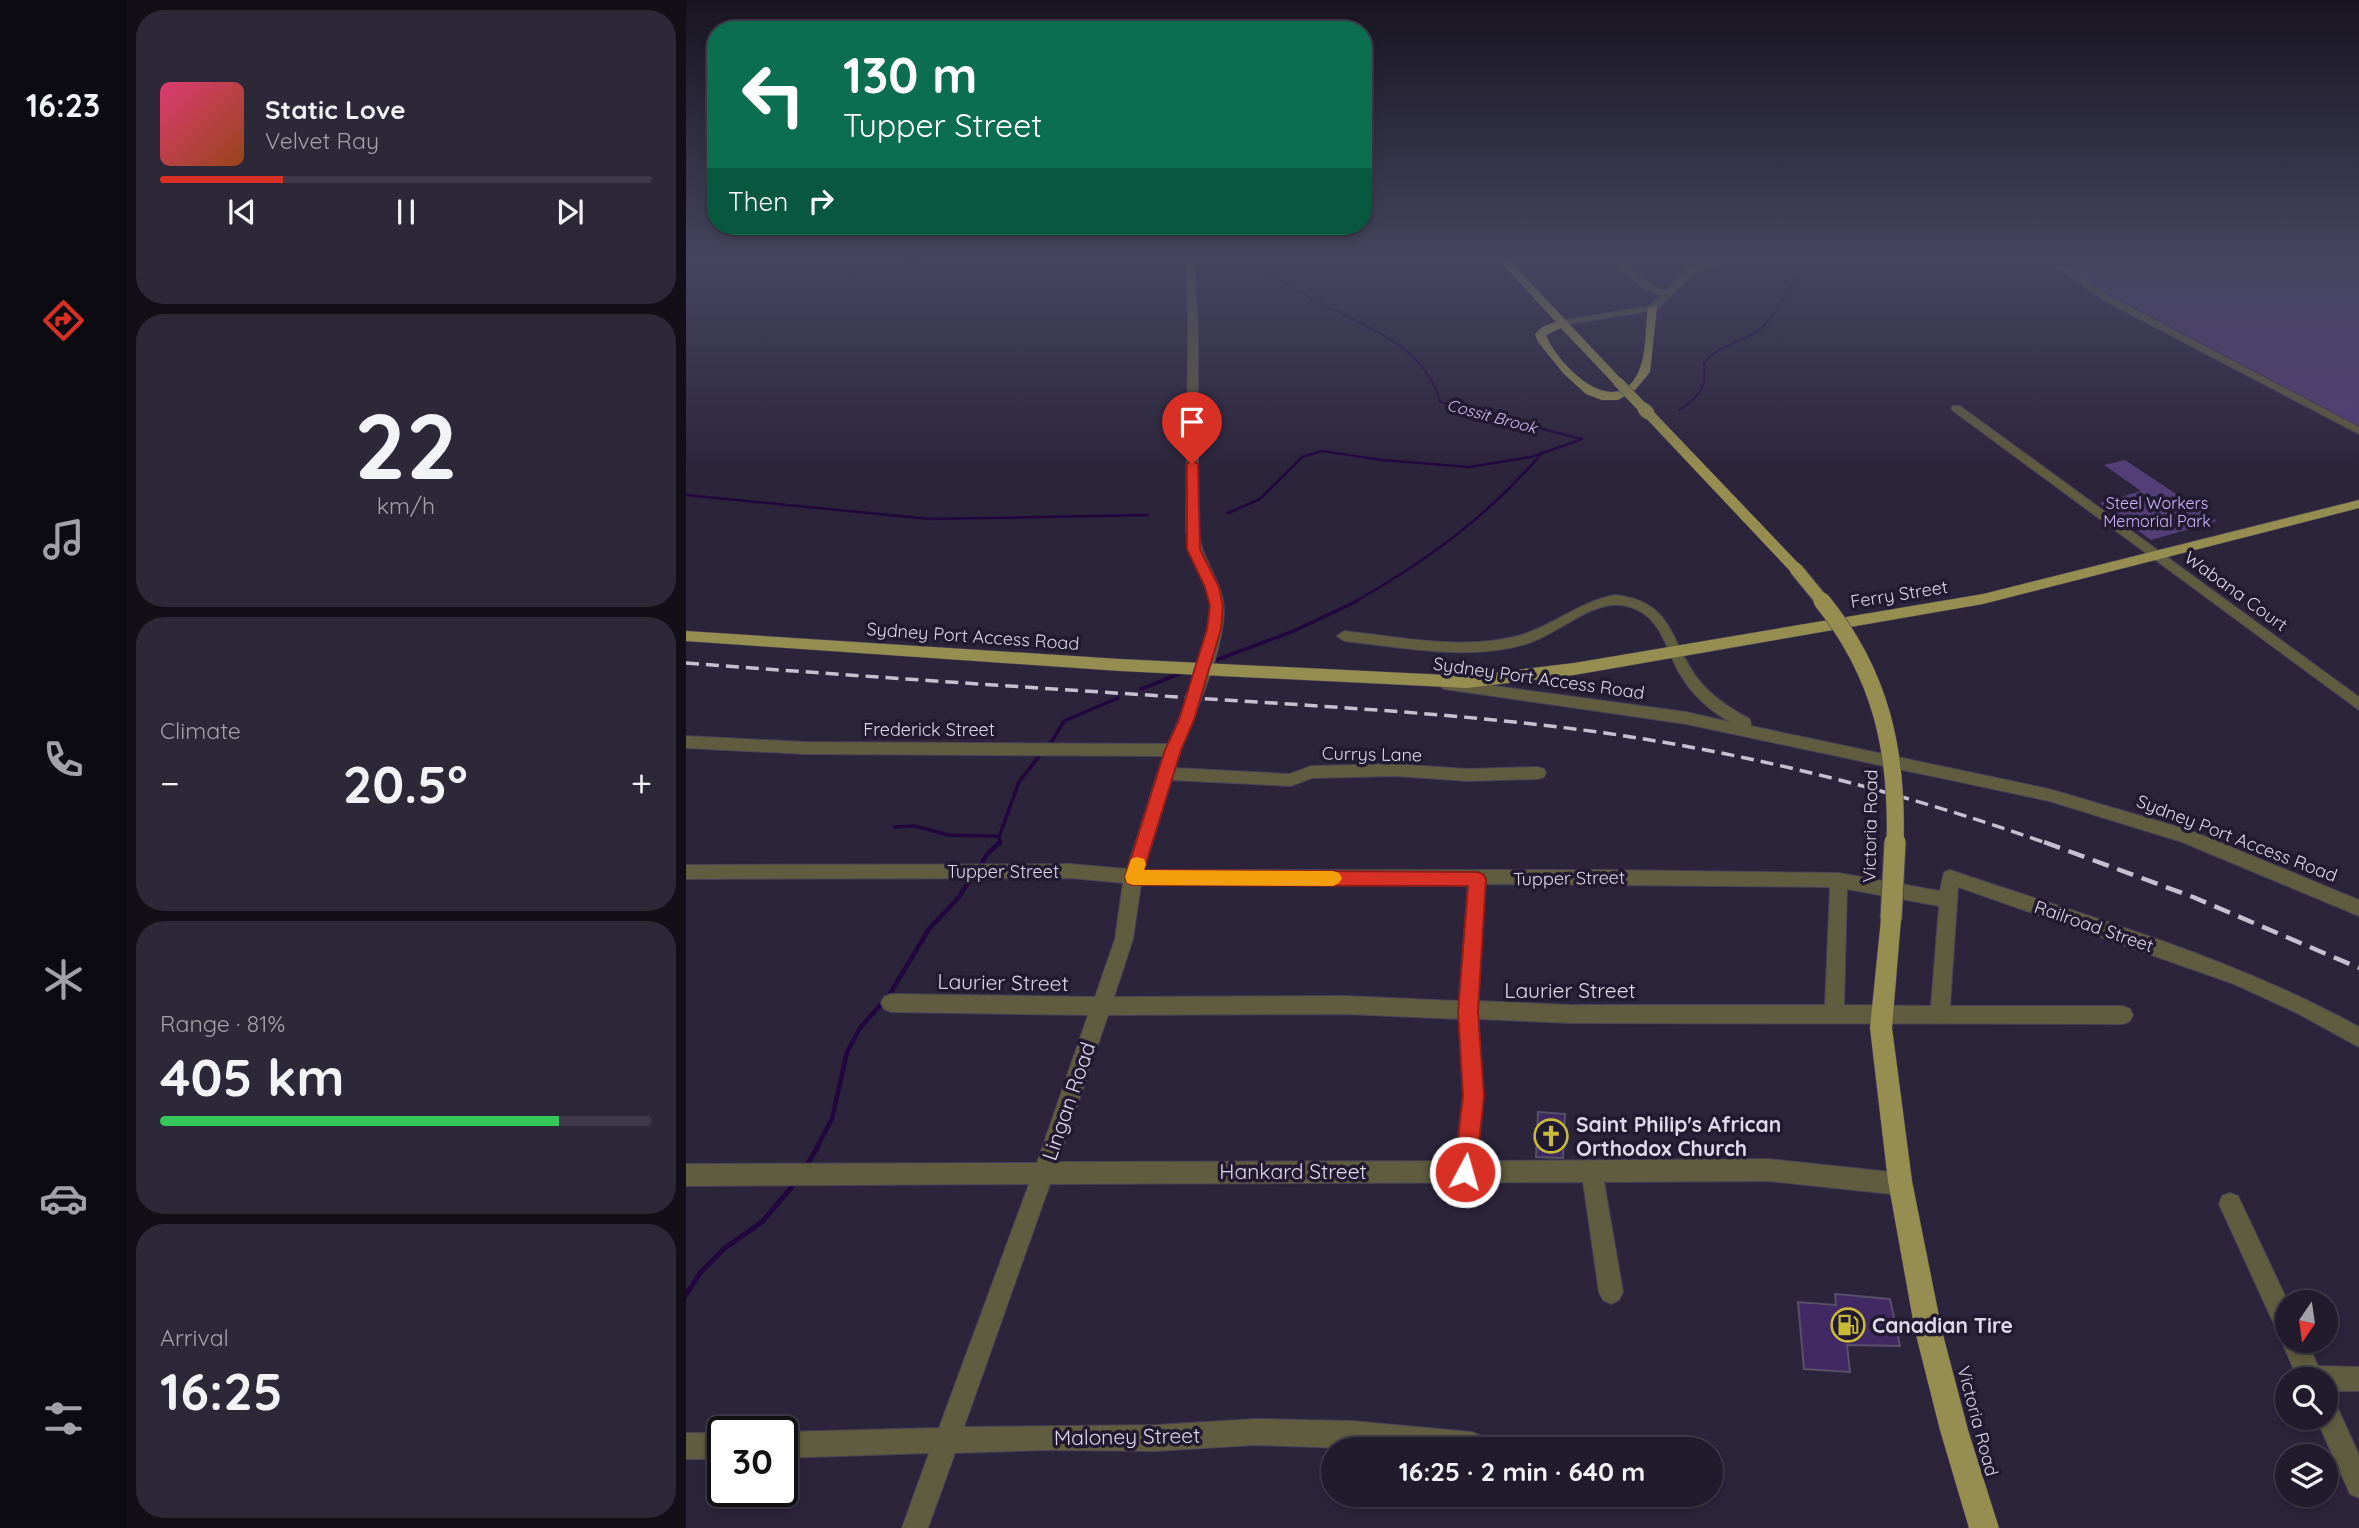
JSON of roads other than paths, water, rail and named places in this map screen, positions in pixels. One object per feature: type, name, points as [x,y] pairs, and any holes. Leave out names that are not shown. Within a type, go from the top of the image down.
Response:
[{"type":"main road","points":[[1550,328],[1540,334],[1542,340],[1592,394],[1604,398],[1616,397],[1630,389],[1643,374],[1650,328]]},
{"type":"main road","name":"Victoria Road","points":[[1570,328],[1832,610],[1866,667],[1884,712],[1897,771],[1898,809],[1881,1016],[1884,1066],[1900,1184],[1940,1376],[1960,1455],[1984,1528]]},
{"type":"main road","name":"Ferry Street","points":[[1437,682],[1527,675],[1983,599],[2359,504]]},
{"type":"main road","name":"Sydney Port Access Road","points":[[686,636],[1120,665],[1437,682]]},
{"type":"street","name":"Lingan Road","points":[[915,1528],[1044,1172],[1124,939],[1133,877],[1173,750],[1212,642],[1217,606],[1212,587],[1194,549],[1192,531],[1193,328]]},
{"type":"street","points":[[2164,328],[2359,430]]},
{"type":"street","name":"Wabana Court","points":[[1956,408],[2359,705]]},
{"type":"street","points":[[1344,636],[1434,644],[1504,643],[1545,631],[1596,603],[1620,600],[1648,609],[1657,617],[1687,673],[1711,702],[1722,711],[1760,731]]},
{"type":"street","name":"Sydney Port Access Road","points":[[1437,682],[1612,705],[1760,731],[1970,776],[2123,815],[2259,864],[2359,908]]},
{"type":"street","name":"Frederick Street","points":[[686,742],[805,748],[1173,750]]},
{"type":"street","name":"Currys Lane","points":[[1165,774],[1291,780],[1311,772],[1396,770],[1468,775],[1538,773]]},
{"type":"street","name":"Tupper Street","points":[[686,872],[1071,871],[1133,877],[1839,880],[1947,900]]},
{"type":"street","name":"Railroad Street","points":[[1947,900],[1950,877],[2239,977],[2304,1007],[2359,1038]]},
{"type":"street","points":[[1465,1172],[1473,1096],[1468,1012],[1477,879]]},
{"type":"street","points":[[1834,1013],[1839,880]]},
{"type":"street","points":[[1940,1013],[1947,900]]},
{"type":"street","name":"Laurier Street","points":[[891,1003],[1345,1005],[1468,1012],[1834,1013],[1881,1016],[1940,1013],[2123,1015]]},
{"type":"street","name":"Hankard Street","points":[[686,1175],[1044,1172],[1592,1173],[1769,1170],[1900,1184]]},
{"type":"street","points":[[1592,1173],[1611,1293]]},
{"type":"street","points":[[2230,1204],[2275,1301]]},
{"type":"street","points":[[2338,1379],[2359,1379]]},
{"type":"street","points":[[2334,1430],[2359,1485]]},
{"type":"street","name":"Maloney Street","points":[[798,1445],[1049,1437],[1156,1438],[1255,1432],[1385,1437]]},
{"type":"street","points":[[686,1446],[707,1446]]},
{"type":"waterway","name":"Cossit Brook","points":[[1370,328],[1405,350],[1420,365],[1432,382],[1440,402],[1472,410]]},
{"type":"waterway","points":[[1679,410],[1700,392],[1704,380],[1704,364],[1709,358],[1722,348],[1761,328]]},
{"type":"waterway","name":"Cossit Brook","points":[[1465,409],[1582,439]]},
{"type":"waterway","points":[[1542,453],[1580,440]]},
{"type":"waterway","points":[[1228,513],[1260,499],[1302,457],[1322,451],[1382,460],[1469,467],[1542,453]]},
{"type":"waterway","points":[[1354,602],[1406,571],[1455,536],[1500,497],[1542,453]]},
{"type":"waterway","points":[[686,495],[930,519],[1148,515]]},
{"type":"waterway","points":[[1211,662],[1294,631],[1357,601]]},
{"type":"waterway","points":[[1141,689],[1184,672]]},
{"type":"waterway","points":[[1049,746],[1064,721],[1118,698]]},
{"type":"waterway","points":[[999,837],[1019,782],[1041,754]]},
{"type":"waterway","points":[[894,827],[915,826],[948,835],[999,837]]},
{"type":"waterway","points":[[999,837],[1000,842]]},
{"type":"waterway","points":[[980,866],[988,853],[1000,842]]},
{"type":"waterway","points":[[888,997],[929,929],[959,897],[973,875]]},
{"type":"waterway","points":[[817,1147],[832,1119],[847,1052],[860,1028],[883,1002]]},
{"type":"waterway","points":[[806,1167],[818,1146]]},
{"type":"waterway","points":[[686,1295],[701,1272],[725,1248],[762,1222],[796,1182]]},
{"type":"railway","points":[[686,663],[1388,711],[1612,734],[1723,753],[1834,778],[2049,844]]},
{"type":"railway","points":[[2044,842],[2193,897],[2359,968]]},
{"type":"place","name":"Saint Philip's African Orthodox Church","points":[[1551,1136]]},
{"type":"place","name":"Canadian Tire","points":[[1848,1325]]},
{"type":"park label","name":"Steel Workers Memorial Park","points":[[2157,512]]}]
